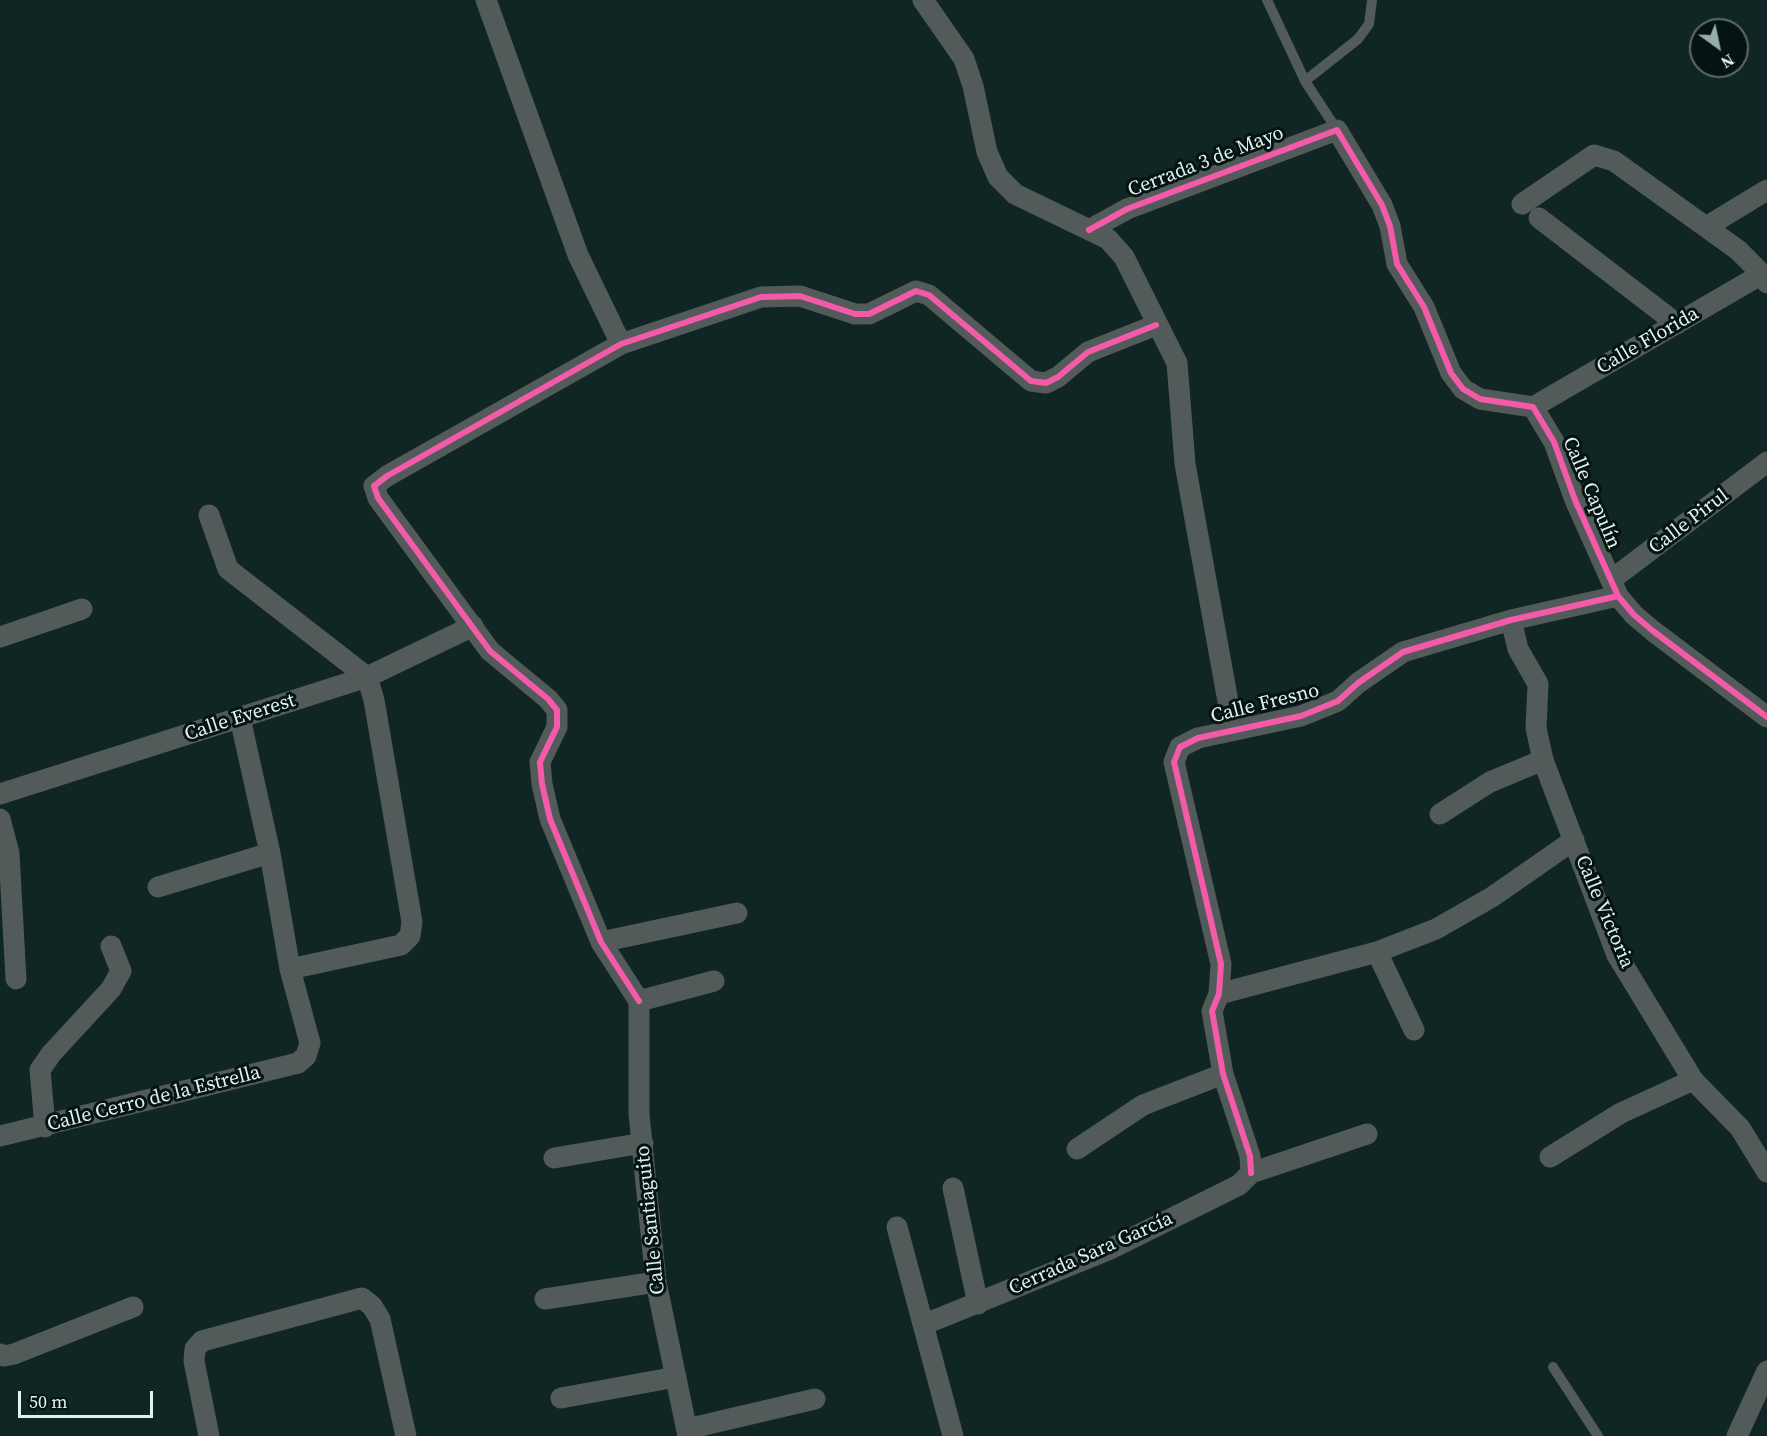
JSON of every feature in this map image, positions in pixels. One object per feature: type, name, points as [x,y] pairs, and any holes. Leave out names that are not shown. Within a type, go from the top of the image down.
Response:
[{"type":"street","points":[[486,0],[578,255],[621,344]]},
{"type":"street","points":[[922,0],[964,59],[973,86],[987,152],[998,177],[1015,194],[1108,239],[1124,257],[1177,363],[1185,464],[1233,729]]},
{"type":"street","points":[[1337,130],[1382,205],[1390,225],[1397,264],[1424,307],[1451,373],[1463,389],[1480,399],[1503,405],[1533,407]]},
{"type":"street","name":"Cerrada 3 de Mayo","points":[[1089,230],[1127,209],[1337,130]]},
{"type":"street","points":[[1522,204],[1594,155],[1614,161],[1738,250],[1764,278]]},
{"type":"street","points":[[1706,226],[1767,190]]},
{"type":"street","points":[[1539,218],[1677,324]]},
{"type":"street","name":"Calle Florida","points":[[1533,407],[1677,324],[1764,278]]},
{"type":"street","points":[[714,981],[639,1001],[601,942],[563,855],[542,784],[540,762],[556,727],[556,710],[548,699],[490,651],[378,498],[374,486],[387,476],[621,344],[761,297],[800,296],[855,314],[869,314],[916,291],[929,296],[1031,381],[1046,383],[1058,377],[1088,352],[1156,325]]},
{"type":"street","name":"Calle Capulín","points":[[1533,407],[1554,442],[1575,500],[1615,588]]},
{"type":"street","name":"Calle Pirul","points":[[1615,588],[1767,462]]},
{"type":"street","points":[[210,516],[228,569],[367,677],[374,700],[412,922],[410,936],[401,945],[290,969],[270,853],[240,718]]},
{"type":"street","points":[[1615,588],[1634,615],[1767,717]]},
{"type":"street","name":"Calle Fresno","points":[[1251,1173],[1250,1156],[1223,1074],[1212,1011],[1219,994],[1221,964],[1174,762],[1180,747],[1198,738],[1233,729],[1301,716],[1338,701],[1358,683],[1403,652],[1615,588]]},
{"type":"street","points":[[0,637],[82,609]]},
{"type":"street","name":"Calle Victoria","points":[[1511,620],[1518,649],[1538,684],[1536,728],[1544,760],[1617,955],[1693,1080],[1740,1128],[1767,1172]]},
{"type":"street","name":"Calle Everest","points":[[0,794],[367,677],[473,626]]},
{"type":"street","points":[[1440,814],[1490,782],[1544,760]]},
{"type":"street","points":[[0,819],[9,853],[16,979]]},
{"type":"street","points":[[1219,994],[1377,952],[1436,929],[1474,908],[1574,840]]},
{"type":"street","points":[[158,887],[270,853]]},
{"type":"street","points":[[601,942],[737,913]]},
{"type":"street","points":[[45,1127],[40,1070],[51,1054],[111,989],[121,971],[111,946]]},
{"type":"street","points":[[1377,952],[1414,1030]]},
{"type":"street","name":"Calle Cerro de la Estrella","points":[[0,1136],[45,1127],[298,1063],[306,1056],[310,1043],[290,969]]},
{"type":"street","name":"Calle Santiaguito","points":[[639,1001],[639,1114],[656,1282],[688,1432]]},
{"type":"street","points":[[1077,1149],[1143,1105],[1223,1074]]},
{"type":"street","points":[[1550,1157],[1621,1113],[1693,1080]]},
{"type":"street","name":"Cerrada Sara García","points":[[925,1324],[1108,1250],[1239,1185],[1251,1173],[1367,1134]]},
{"type":"street","points":[[554,1158],[643,1143]]},
{"type":"street","points":[[953,1188],[978,1304]]},
{"type":"street","points":[[897,1227],[925,1324],[953,1436]]},
{"type":"street","points":[[545,1299],[656,1282]]},
{"type":"street","points":[[209,1436],[194,1361],[195,1349],[202,1341],[362,1298],[372,1306],[380,1319],[406,1436]]},
{"type":"street","points":[[0,1354],[14,1354],[133,1307]]},
{"type":"street","points":[[1737,1436],[1767,1371]]},
{"type":"street","points":[[561,1398],[676,1377]]},
{"type":"street","points":[[688,1432],[815,1399]]},
{"type":"lane","points":[[1268,0],[1305,81],[1337,130]]},
{"type":"lane","points":[[1305,81],[1358,39],[1369,24],[1372,0]]},
{"type":"lane","points":[[1553,1368],[1598,1436]]},
{"type":"cycle path","points":[[1089,230],[1127,209],[1337,130],[1382,205],[1390,226],[1397,264],[1424,307],[1451,373],[1463,389],[1480,399],[1533,407],[1554,442],[1575,500],[1618,596],[1634,615],[1653,631],[1767,717]]},
{"type":"cycle path","points":[[639,1001],[601,942],[550,819],[542,784],[540,762],[557,727],[557,710],[548,699],[490,651],[378,498],[374,486],[387,476],[621,344],[761,297],[800,296],[855,314],[869,314],[916,291],[929,295],[1031,381],[1046,383],[1058,377],[1088,352],[1156,325]]},
{"type":"cycle path","points":[[1251,1173],[1250,1156],[1223,1074],[1212,1011],[1219,994],[1221,964],[1174,762],[1180,747],[1198,738],[1301,716],[1338,701],[1358,683],[1403,652],[1511,620],[1618,596]]}]
